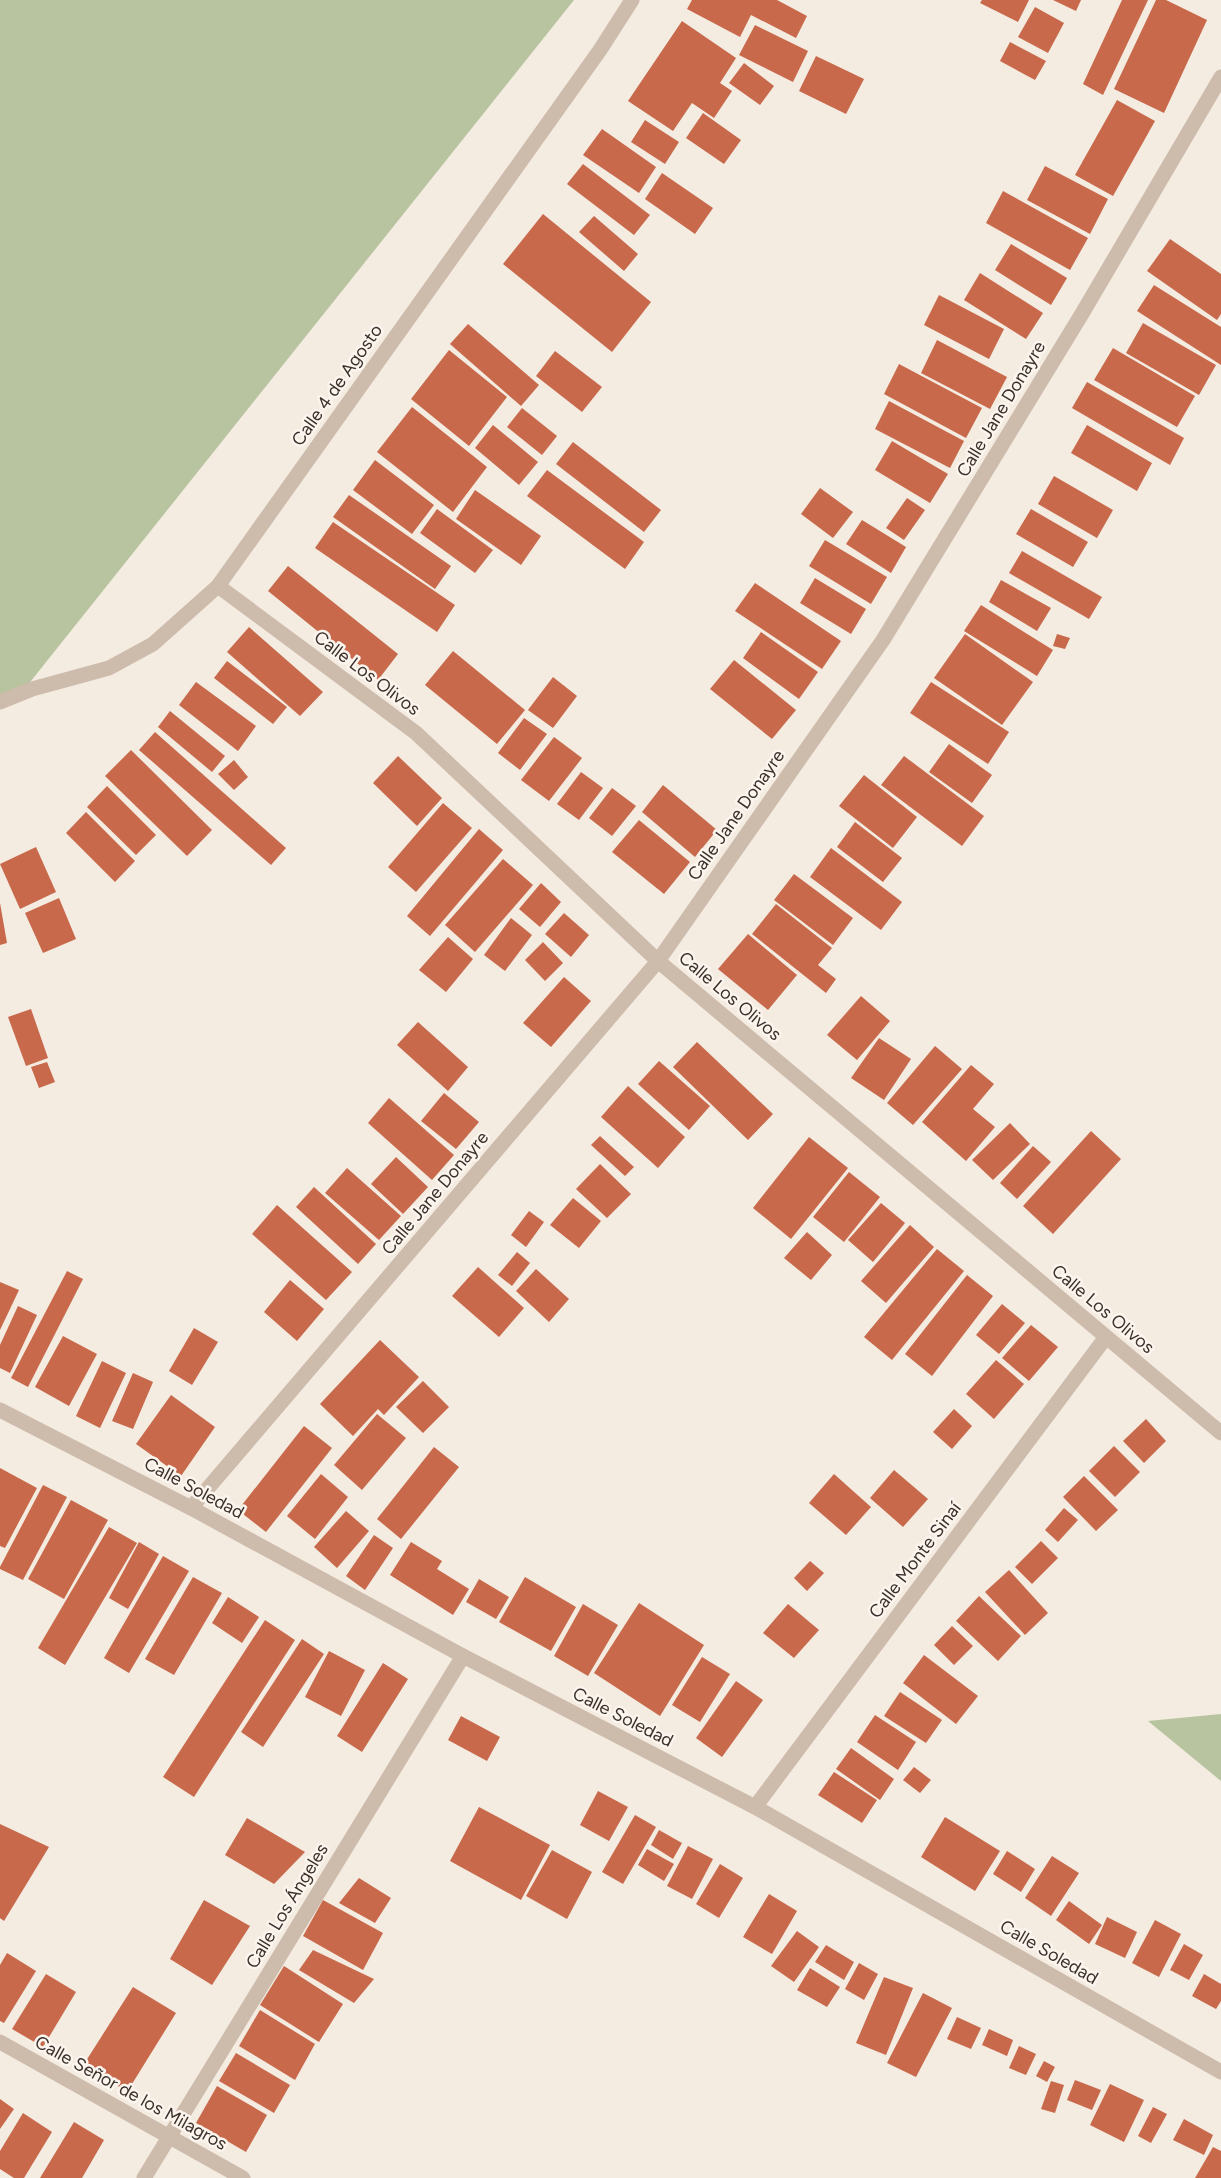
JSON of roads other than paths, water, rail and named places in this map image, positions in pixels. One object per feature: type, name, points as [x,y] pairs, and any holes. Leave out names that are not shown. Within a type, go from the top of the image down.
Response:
[{"type":"street","name":"Calle 4 de Agosto","points":[[0,702],[32,689],[109,668],[153,644],[218,586],[600,50],[632,0]]},
{"type":"street","name":"Calle Jane Donayre","points":[[191,1508],[658,961],[884,640],[1083,312],[1221,78]]},
{"type":"street","name":"Calle Los Olivos","points":[[218,586],[416,733],[658,961],[1221,1433]]},
{"type":"street","name":"Calle Monte Sinaí","points":[[755,1807],[1106,1337]]},
{"type":"street","name":"Calle Soledad","points":[[0,1410],[191,1508],[463,1656],[755,1807],[1221,2072]]},
{"type":"street","name":"Calle Los Ángeles","points":[[144,2178],[463,1656]]},
{"type":"street","name":"Calle Señor de los Milagros","points":[[0,2042],[243,2178]]}]
